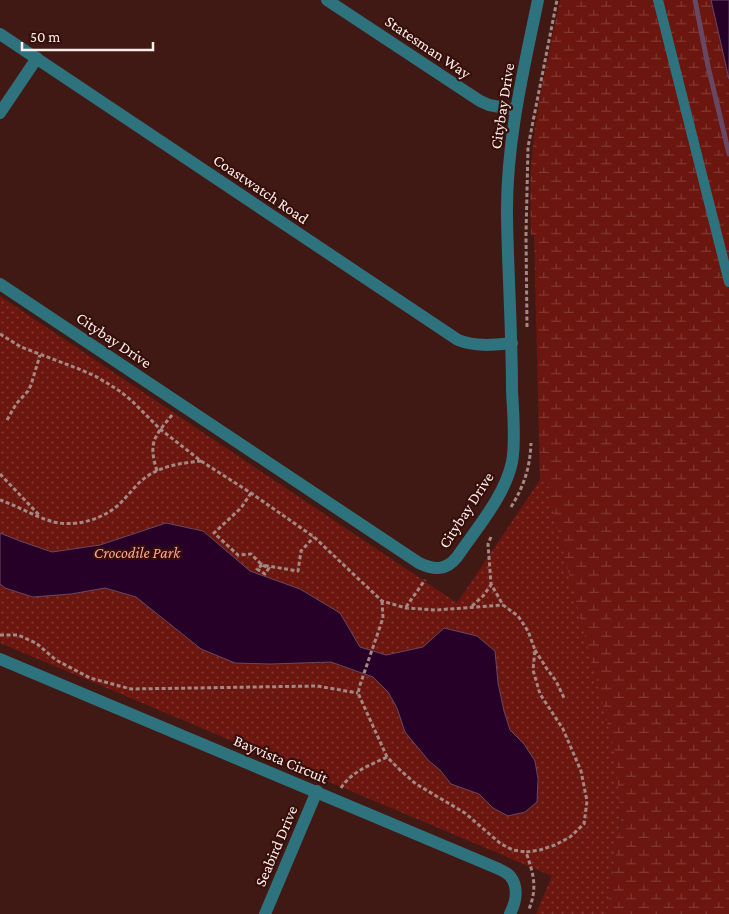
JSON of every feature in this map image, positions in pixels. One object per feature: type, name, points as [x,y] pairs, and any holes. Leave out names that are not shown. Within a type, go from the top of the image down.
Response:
[{"type":"street","name":"Statesman Way","points":[[328,0],[480,101],[489,105],[516,110]]},
{"type":"street","name":"Citybay Drive","points":[[0,284],[419,563],[432,568],[443,568],[453,562],[496,499],[512,461],[512,343],[507,206],[510,147],[538,0]]},
{"type":"street","name":"Coastwatch Road","points":[[0,34],[458,340],[477,345],[512,343]]},
{"type":"street","points":[[0,113],[36,58]]},
{"type":"street","name":"Bayvista Circuit","points":[[0,659],[499,869],[509,874],[516,890],[516,898],[510,914]]},
{"type":"street","name":"Seabird Drive","points":[[265,914],[317,791]]},
{"type":"lane","points":[[658,0],[729,282]]},
{"type":"path","points":[[528,333],[526,235],[528,148],[557,0]]},
{"type":"path","points":[[0,334],[21,347],[79,369],[121,392],[160,429],[201,461],[252,493],[314,537],[382,601],[406,608],[436,610],[502,605]]},
{"type":"path","points":[[6,420],[16,404],[28,391],[40,355]]},
{"type":"path","points":[[157,471],[152,457],[152,447],[154,438],[160,429]]},
{"type":"path","points":[[510,509],[526,479],[531,435]]},
{"type":"path","points":[[0,500],[55,522],[87,521],[102,516],[116,507],[137,485],[157,471],[201,461]]},
{"type":"path","points":[[0,474],[42,518]]},
{"type":"path","points":[[252,493],[241,508],[214,533],[238,555],[251,554],[262,565],[298,571],[301,552],[314,537]]},
{"type":"path","points":[[495,532],[488,544],[491,584],[502,605],[518,616],[528,631],[535,650],[556,681],[565,700]]},
{"type":"path","points":[[472,607],[491,584]]},
{"type":"path","points":[[382,601],[382,618],[358,693],[387,758],[416,784],[465,814],[500,844],[513,850],[526,852],[555,845],[570,837],[584,824],[587,801],[581,770],[563,729],[540,694],[533,670],[535,650]]},
{"type":"path","points":[[0,635],[18,635],[36,644],[56,660],[90,678],[130,689],[317,686],[358,693]]},
{"type":"path","points":[[338,801],[339,790],[344,782],[365,767],[387,758]]},
{"type":"path","points":[[526,852],[534,877],[535,890],[528,914]]},
{"type":"green space","points":[[560,0],[729,0],[729,914],[607,914],[621,816],[546,484],[540,480],[534,235],[531,235],[531,172],[536,118]]},
{"type":"green space","name":"Crocodile Park","points":[[0,296],[457,603],[540,480],[546,484],[615,753],[621,816],[607,914],[536,914],[552,876],[0,643]]},
{"type":"shaded area","points":[[711,0],[729,0],[729,79]]},
{"type":"shaded area","points":[[166,523],[203,531],[250,571],[300,589],[340,613],[360,647],[386,655],[423,647],[444,628],[477,636],[495,651],[498,683],[510,730],[524,744],[535,761],[538,779],[537,802],[525,812],[508,816],[493,808],[479,794],[451,784],[405,732],[397,708],[388,692],[373,677],[331,662],[235,663],[201,649],[136,597],[105,588],[71,594],[33,597],[5,588],[0,584],[0,533],[52,552],[100,545]]},
{"type":"waterway","points":[[695,0],[708,66],[729,154]]}]
